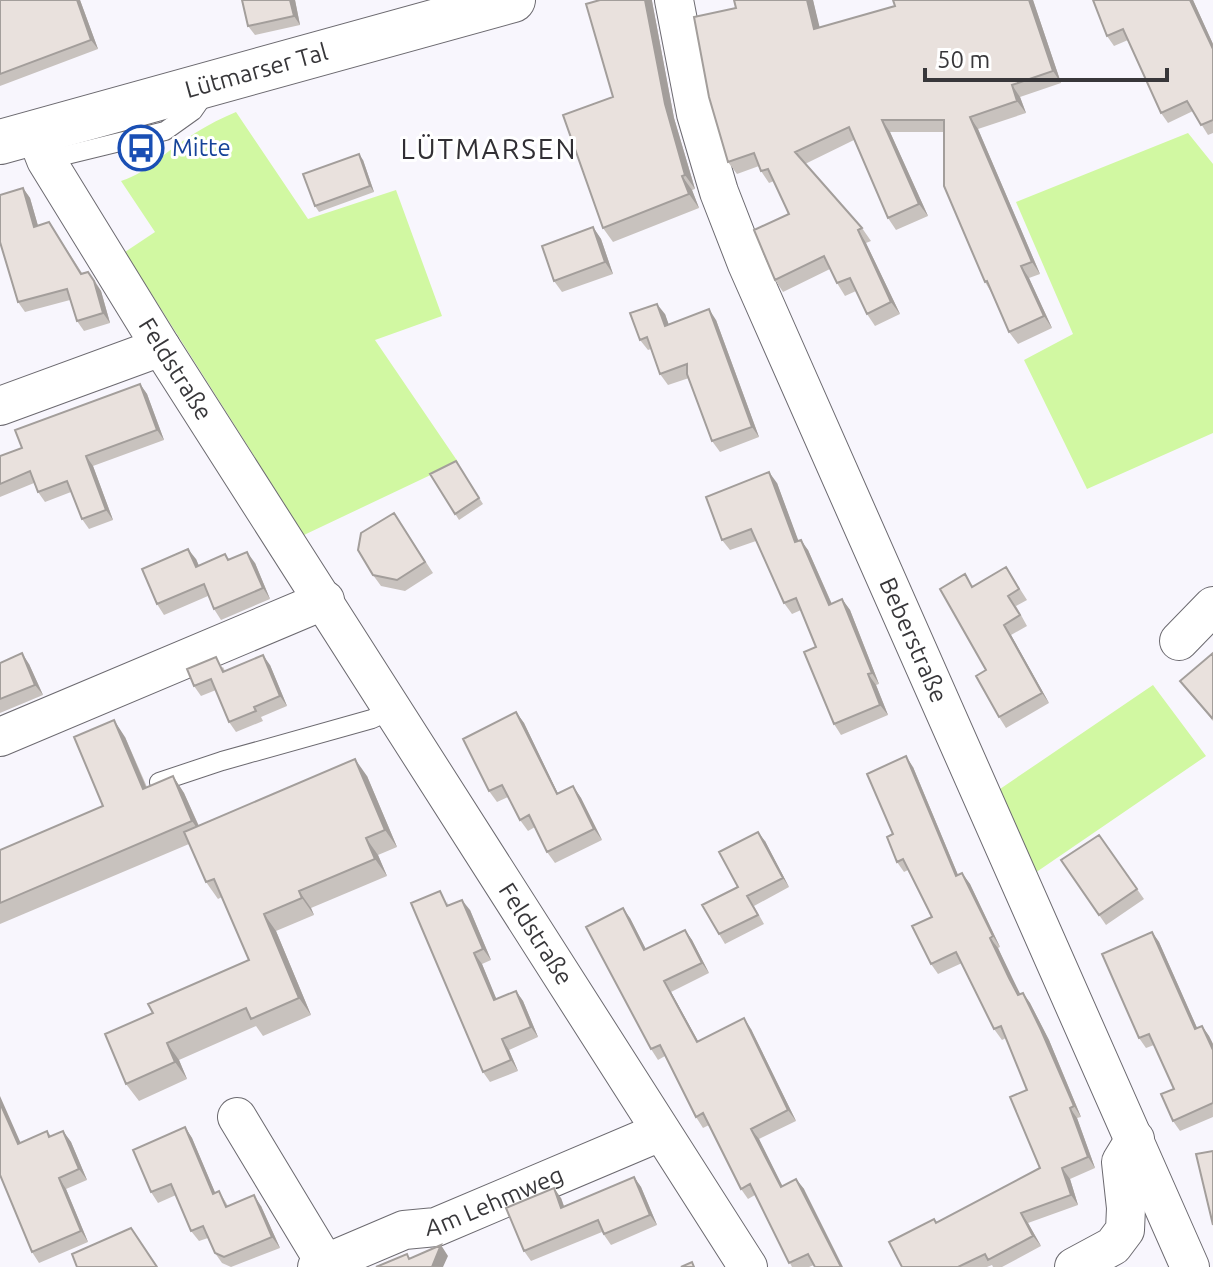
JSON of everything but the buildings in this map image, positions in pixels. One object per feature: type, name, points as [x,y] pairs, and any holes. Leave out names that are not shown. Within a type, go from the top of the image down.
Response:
[{"type":"main road","name":"Lütmarser Tal","points":[[27,144],[213,83],[513,0]]},
{"type":"street","name":"Beberstraße","points":[[674,0],[696,114],[719,192],[747,264],[1190,1267]]},
{"type":"street","name":"Feldstraße","points":[[27,144],[325,600],[748,1267]]},
{"type":"street","points":[[0,406],[161,347]]},
{"type":"street","points":[[0,737],[325,600]]},
{"type":"street","points":[[1179,641],[1213,606]]},
{"type":"street","name":"Am Lehmweg","points":[[237,1117],[321,1265],[404,1230],[436,1227],[660,1132]]},
{"type":"street","points":[[1074,1267],[1113,1246],[1125,1230],[1121,1162],[1135,1139]]},
{"type":"lane","points":[[159,782],[372,719],[393,709]]},
{"type":"green space","points":[[236,112],[308,219],[396,190],[442,316],[375,340],[458,462],[304,535],[125,252],[155,232],[121,181],[141,172],[196,132]]},
{"type":"green space","points":[[1188,133],[1213,164],[1213,433],[1087,489],[1024,360],[1073,334],[1016,202]]},
{"type":"green space","points":[[1153,685],[1206,756],[1035,873],[1000,789]]},
{"type":"place","name":"Mitte","points":[[141,148]]},
{"type":"district","name":"LÜTMARSEN","points":[[489,149]]}]
